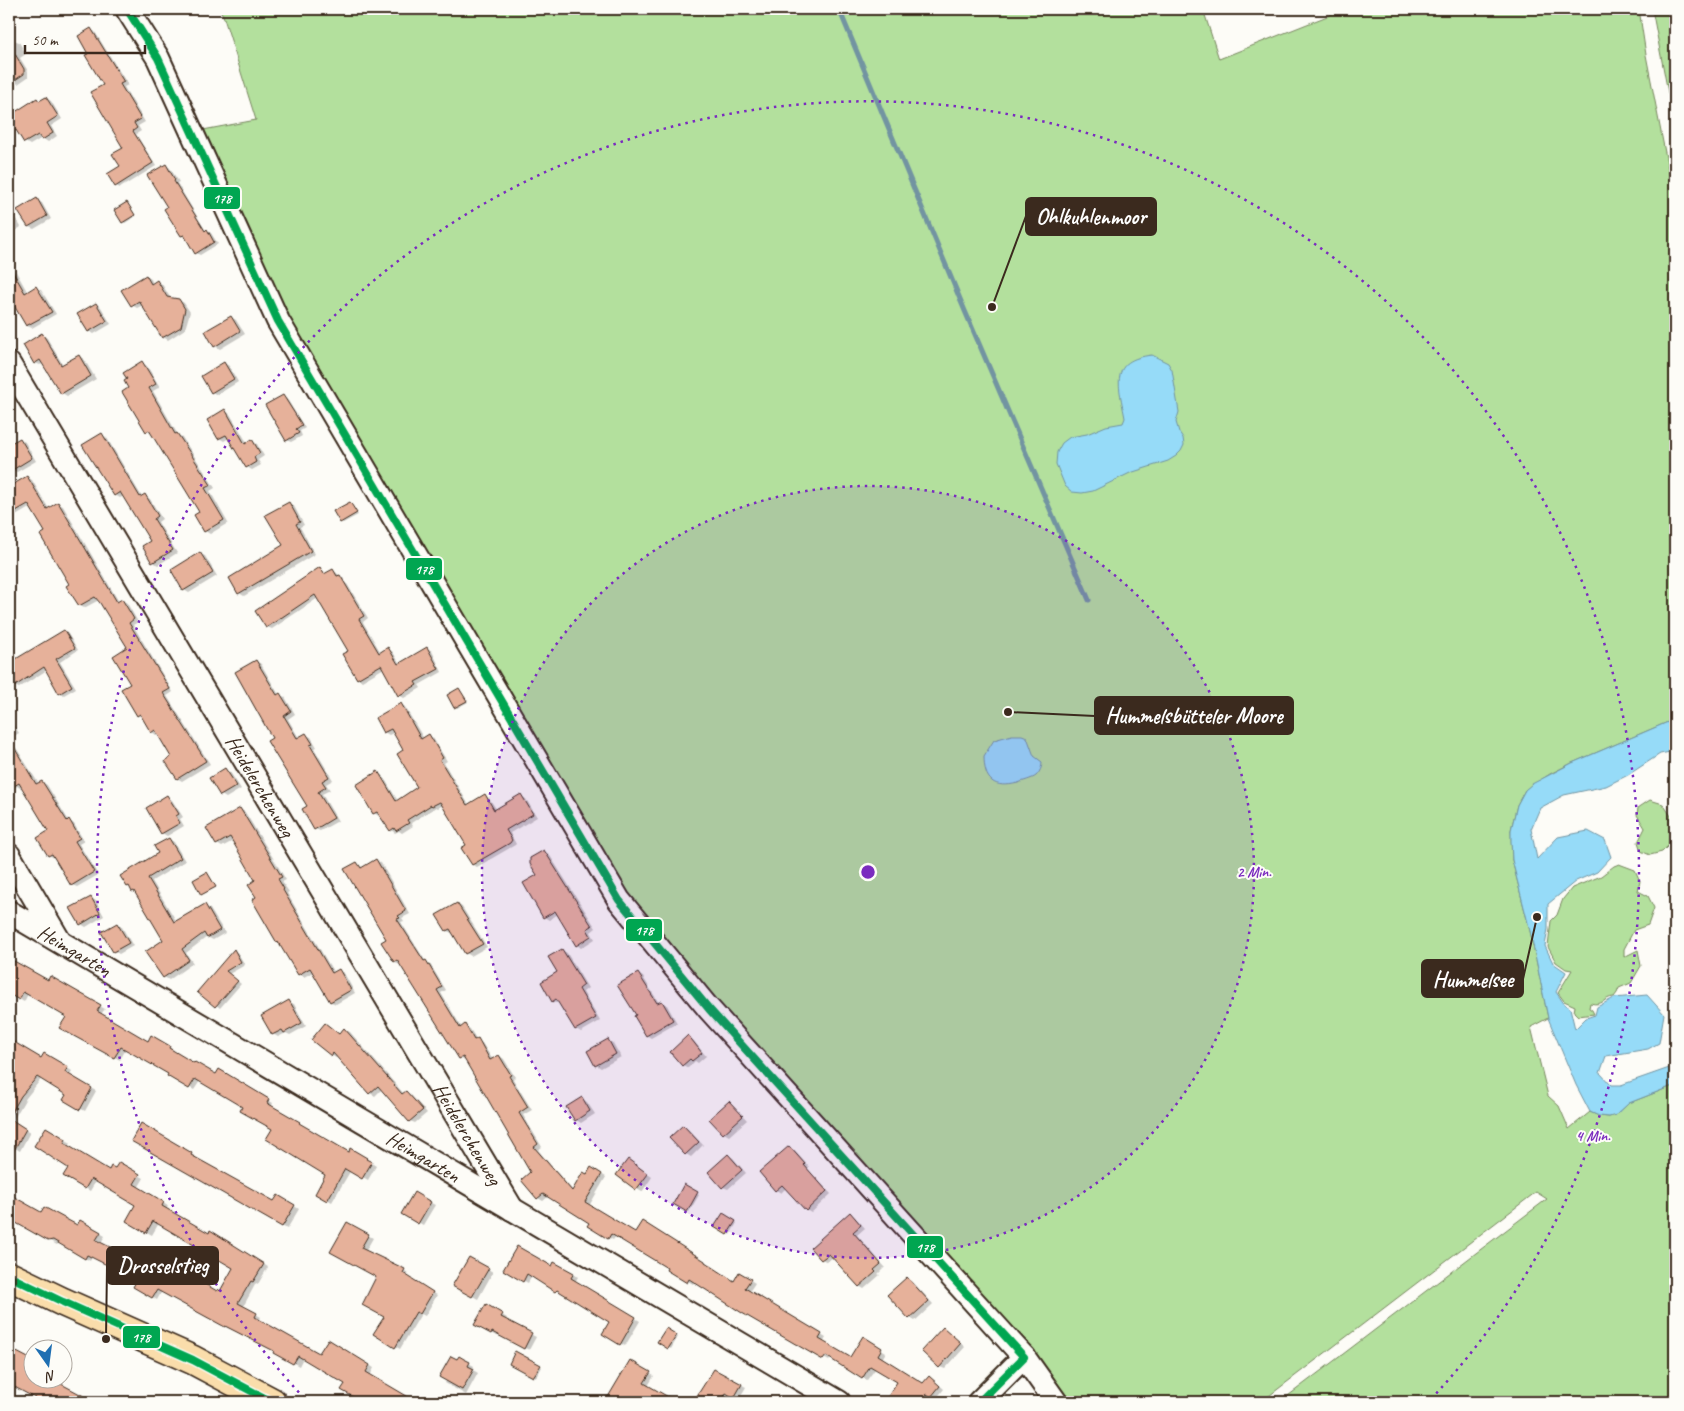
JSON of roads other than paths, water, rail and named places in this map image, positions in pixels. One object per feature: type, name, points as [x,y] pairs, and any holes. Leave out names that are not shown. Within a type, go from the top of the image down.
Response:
[{"type":"main road","points":[[9,1276],[193,1360],[272,1402]]},
{"type":"street","points":[[127,9],[158,58],[278,321],[619,900],[709,1009],[1024,1357],[1056,1402]]},
{"type":"street","name":"Heidelerchenweg","points":[[9,364],[512,1209]]},
{"type":"street","points":[[9,856],[61,943]]},
{"type":"street","name":"Heimgarten","points":[[9,912],[839,1402]]},
{"type":"street","points":[[979,1402],[1024,1357]]},
{"type":"water","points":[[1152,355],[1168,363],[1172,370],[1179,412],[1176,422],[1184,445],[1181,451],[1168,461],[1130,473],[1093,491],[1072,492],[1065,486],[1056,464],[1057,452],[1062,443],[1070,437],[1123,423],[1125,418],[1120,395],[1120,376],[1128,362]]},
{"type":"water","points":[[1675,719],[1675,751],[1660,754],[1628,775],[1606,786],[1564,795],[1540,808],[1531,829],[1537,859],[1558,837],[1588,831],[1605,840],[1611,857],[1597,872],[1576,881],[1548,904],[1548,929],[1545,946],[1553,963],[1566,972],[1556,992],[1565,1005],[1570,1008],[1575,1029],[1586,1018],[1595,1015],[1597,1007],[1614,998],[1647,995],[1664,1014],[1659,1043],[1648,1049],[1606,1056],[1600,1073],[1611,1085],[1621,1085],[1675,1066],[1675,1085],[1629,1103],[1616,1115],[1609,1117],[1599,1116],[1590,1112],[1576,1085],[1548,1018],[1531,935],[1512,860],[1511,830],[1517,805],[1525,790],[1532,784],[1572,763]]},
{"type":"water","points":[[1012,735],[1027,737],[1034,756],[1042,762],[1041,768],[1036,776],[1030,779],[1010,785],[997,784],[988,777],[984,765],[984,756],[994,740]]},
{"type":"waterway","points":[[839,9],[965,311],[1089,600]]},
{"type":"place","name":"Ohlkuhlenmoor","points":[[992,307]]},
{"type":"place","name":"Hummelsbütteler Moore","points":[[1008,712]]},
{"type":"place","name":"Hummelsee","points":[[1537,917]]},
{"type":"place","name":"Drosselstieg","points":[[106,1339]]}]
